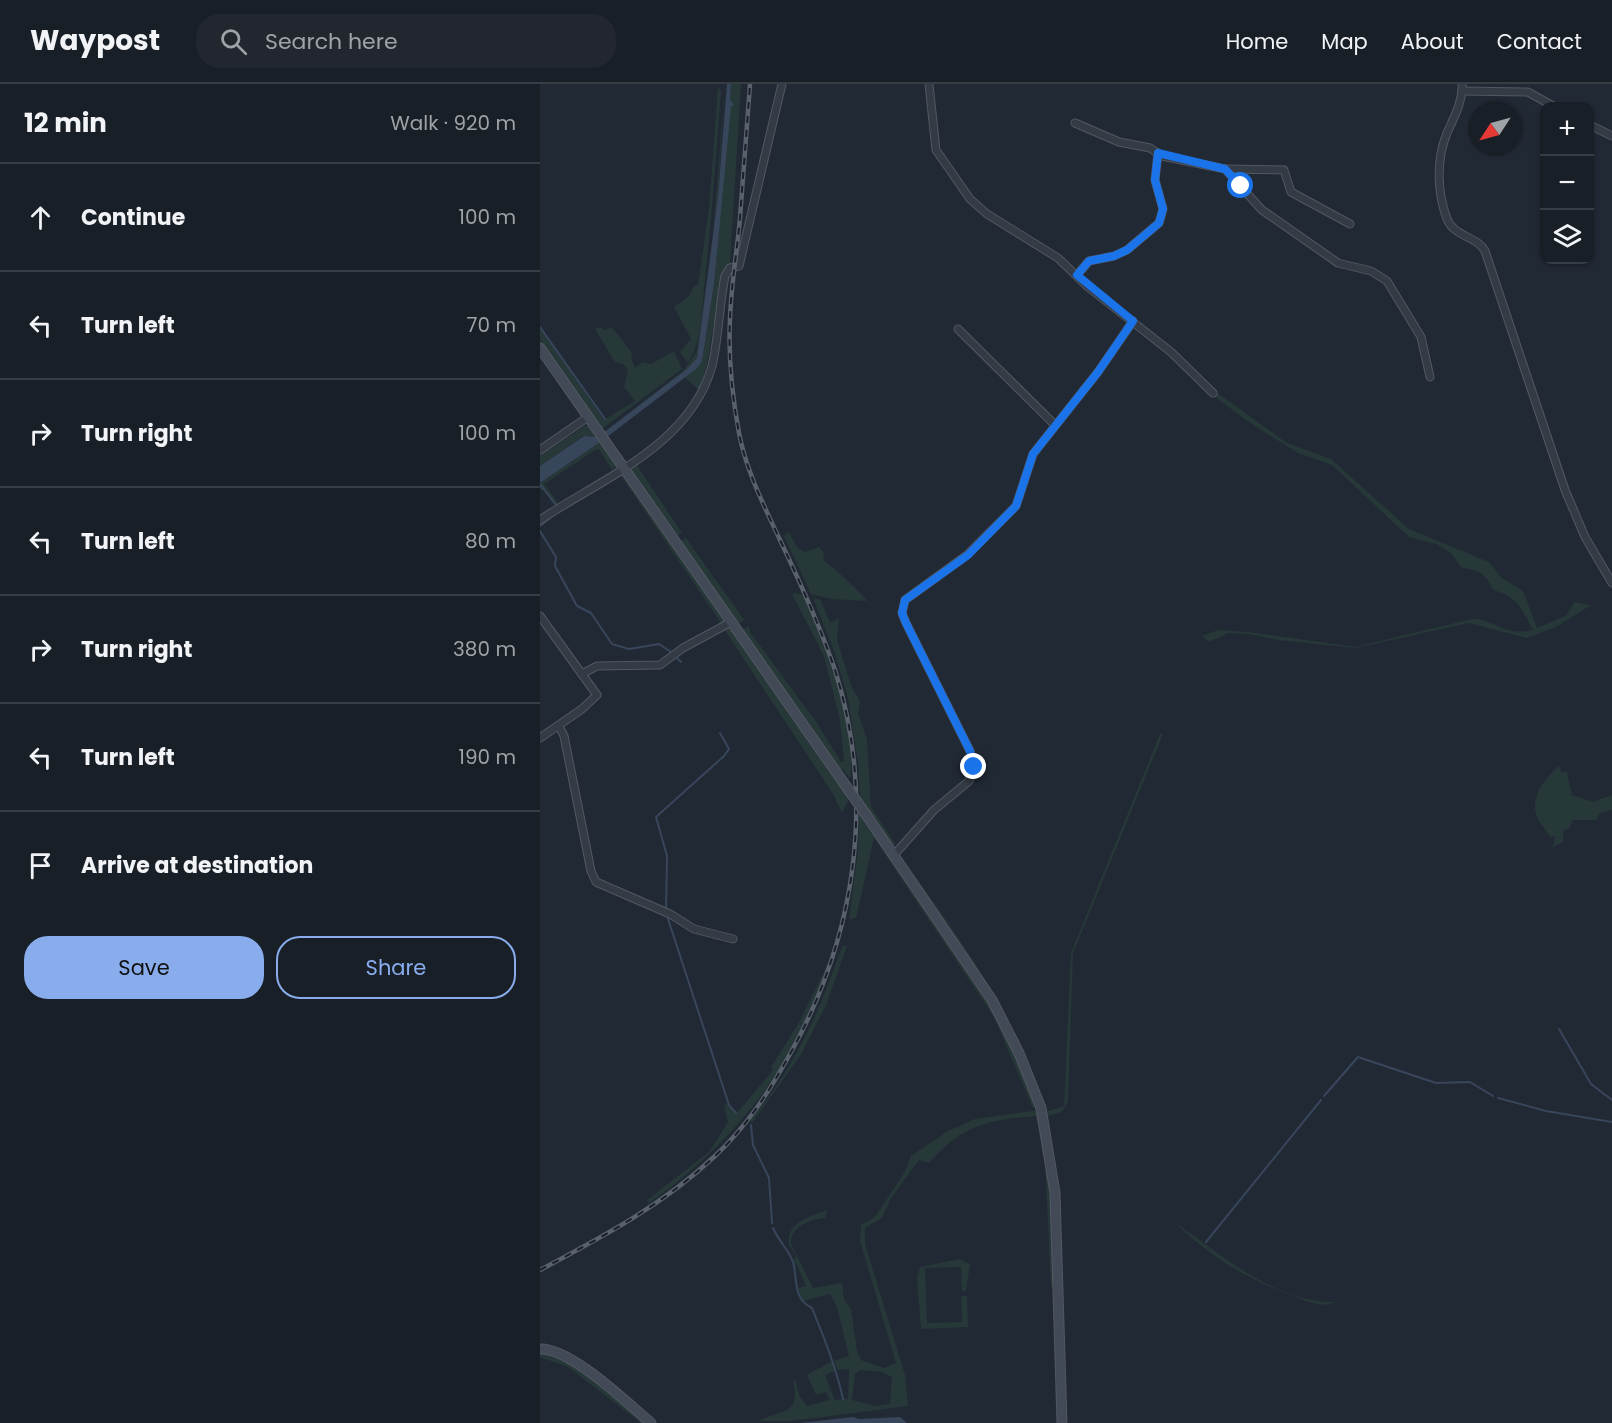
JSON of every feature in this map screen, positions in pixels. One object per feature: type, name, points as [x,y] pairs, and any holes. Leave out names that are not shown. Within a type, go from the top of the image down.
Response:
[{"type":"main road","points":[[540,348],[894,855],[992,1000],[1019,1053],[1041,1108],[1055,1193],[1062,1423]]},
{"type":"main road","points":[[540,1350],[549,1350],[570,1360],[651,1423]]},
{"type":"street","points":[[540,520],[672,434],[699,399],[712,365],[725,276],[730,268],[739,266],[782,84]]},
{"type":"street","points":[[929,84],[936,150],[966,195],[987,214],[1058,258],[1171,352],[1213,393]]},
{"type":"street","points":[[1546,102],[1528,92],[1462,87],[1441,154],[1439,184],[1443,206],[1452,228],[1477,242],[1485,251],[1565,490],[1585,537],[1612,583]]},
{"type":"street","points":[[1075,123],[1119,142],[1150,148],[1158,153],[1225,169],[1284,170],[1291,192],[1350,224]]},
{"type":"street","points":[[1594,127],[1612,136]]},
{"type":"street","points":[[1077,275],[1089,261],[1114,256],[1127,250],[1159,223],[1163,209],[1155,180],[1158,153]]},
{"type":"street","points":[[1225,169],[1257,206],[1338,263],[1371,271],[1387,281],[1420,337],[1430,377]]},
{"type":"street","points":[[894,855],[934,810],[969,781],[974,767],[970,751],[906,623],[902,613],[905,600],[968,555],[1016,506],[1029,461],[1133,321]]},
{"type":"street","points":[[958,329],[1056,426]]},
{"type":"street","points":[[540,450],[588,417]]},
{"type":"street","points":[[540,616],[597,695],[582,710],[540,738]]},
{"type":"street","points":[[582,674],[597,666],[660,665],[683,648],[731,622]]},
{"type":"street","points":[[559,726],[564,736],[591,872],[596,882],[669,914],[694,929],[733,939]]},
{"type":"shaded area","points":[[725,84],[718,196],[713,234]]},
{"type":"shaded area","points":[[731,84],[741,84],[730,263],[722,276],[707,364],[699,390],[685,378],[702,361],[714,284]]},
{"type":"shaded area","points":[[718,87],[721,91],[702,311],[697,344],[688,363],[680,352],[691,339],[674,307],[689,296],[694,286],[698,285],[709,209]]},
{"type":"shaded area","points":[[712,242],[697,358],[690,367],[603,433],[683,371],[697,351]]},
{"type":"shaded area","points":[[600,327],[604,330],[612,327],[632,353],[631,358],[635,368],[643,362],[651,364],[674,351],[682,369],[602,429],[540,340],[540,328],[604,420],[635,401],[624,387],[628,370],[623,364],[615,362],[595,329]]},
{"type":"shaded area","points":[[1216,392],[1287,443],[1331,459],[1409,529],[1489,562],[1502,578],[1523,591],[1537,628],[1567,615],[1574,602],[1591,605],[1558,626],[1527,638],[1469,623],[1355,648],[1228,633],[1209,642],[1202,636],[1218,630],[1355,647],[1472,619],[1488,622],[1506,630],[1522,632],[1533,630],[1518,604],[1508,596],[1493,590],[1488,580],[1481,574],[1462,568],[1451,553],[1436,544],[1409,537],[1332,465],[1298,453],[1247,421],[1214,396]]},
{"type":"shaded area","points":[[587,425],[596,437],[583,436],[540,466],[540,455]]},
{"type":"shaded area","points":[[600,442],[618,466],[612,470],[599,449],[595,450],[544,484],[559,504],[555,507],[546,492],[540,489],[540,483]]},
{"type":"shaded area","points":[[636,464],[682,533],[677,536],[630,469]]},
{"type":"shaded area","points":[[622,471],[726,620],[721,623],[619,473]]},
{"type":"shaded area","points":[[789,532],[797,547],[805,552],[819,547],[824,553],[823,560],[867,601],[831,599],[811,594],[784,536]]},
{"type":"shaded area","points":[[686,538],[744,620],[742,622],[738,623],[680,541]]},
{"type":"shaded area","points":[[792,594],[803,595],[837,686],[849,735],[850,779],[843,769],[840,770],[742,630],[749,626],[750,632],[817,723],[841,762],[844,761],[840,720],[824,656]]},
{"type":"shaded area","points":[[813,598],[821,600],[830,623],[839,618],[837,640],[852,688],[860,701],[858,714],[867,739],[871,807],[896,845],[890,844],[860,797],[858,763],[848,698],[834,651]]},
{"type":"shaded area","points":[[730,625],[849,799],[842,813],[833,794],[724,629]]},
{"type":"shaded area","points":[[1160,734],[1163,734],[1073,953],[1068,1102],[1062,1112],[1045,1117],[984,982],[903,859],[966,949],[1003,1010],[1019,1042],[1046,1112],[1064,1106],[1071,953]]},
{"type":"shaded area","points":[[1559,766],[1562,773],[1565,771],[1567,773],[1572,795],[1593,802],[1612,795],[1612,810],[1600,813],[1596,820],[1573,820],[1569,828],[1563,831],[1563,842],[1552,848],[1556,836],[1550,837],[1540,823],[1535,806],[1542,784]]},
{"type":"shaded area","points":[[859,813],[971,971],[1016,1053],[1037,1107],[1033,1108],[994,1017],[874,838],[856,918],[849,919],[858,850]]},
{"type":"shaded area","points":[[842,946],[847,946],[826,1005],[800,1056],[752,1123],[750,1120],[766,1101],[805,1038]]},
{"type":"shaded area","points":[[832,955],[803,1028],[784,1062],[762,1094],[710,1153],[649,1203],[647,1200],[709,1152],[728,1122],[724,1105],[727,1104],[736,1114],[773,1070],[771,1067],[800,1021]]},
{"type":"shaded area","points":[[1039,1110],[1051,1185],[1053,1286],[1051,1287],[1045,1160],[1036,1116],[989,1123],[964,1132],[929,1163],[919,1160],[891,1198],[882,1218],[865,1228],[865,1244],[905,1375],[908,1406],[791,1421],[759,1421],[788,1410],[792,1406],[795,1392],[793,1380],[795,1379],[799,1395],[807,1406],[830,1400],[826,1392],[816,1395],[807,1375],[832,1361],[836,1371],[825,1375],[835,1400],[848,1399],[849,1369],[838,1370],[834,1361],[849,1356],[837,1307],[830,1294],[803,1301],[797,1288],[806,1286],[797,1265],[793,1262],[796,1256],[789,1245],[791,1231],[800,1222],[827,1210],[825,1218],[807,1222],[797,1229],[791,1244],[813,1288],[842,1283],[844,1300],[851,1309],[857,1351],[861,1360],[884,1368],[896,1363],[860,1241],[861,1225],[875,1217],[903,1175],[911,1156],[948,1131],[975,1119]],"holes":[[[860,1370],[881,1372],[892,1377],[890,1404],[875,1406],[852,1400],[855,1374]]]},
{"type":"shaded area","points":[[1174,1222],[1250,1274],[1286,1293],[1257,1281],[1215,1256]]},
{"type":"shaded area","points":[[959,1259],[970,1264],[966,1291],[962,1291],[961,1267],[925,1268],[927,1323],[962,1322],[961,1296],[967,1296],[968,1327],[921,1329],[917,1278],[920,1267]]},
{"type":"shaded area","points":[[1293,1295],[1335,1302],[1313,1303]]},
{"type":"shaded area","points":[[540,1352],[561,1356],[647,1423],[641,1423],[568,1367],[540,1357]]},
{"type":"water","points":[[727,84],[731,84],[730,100],[734,105],[731,106],[714,284],[702,361],[696,369],[607,437],[603,433],[687,369],[697,358],[718,196]]},
{"type":"water","points":[[584,436],[596,437],[600,442],[540,483],[540,466]]},
{"type":"water","points":[[853,1417],[859,1419],[900,1417],[907,1423],[800,1423]]},
{"type":"waterway","points":[[540,327],[605,419]]},
{"type":"waterway","points":[[540,484],[556,505]]},
{"type":"waterway","points":[[540,526],[554,515]]},
{"type":"waterway","points":[[540,531],[556,557],[555,566],[577,606],[591,613],[612,644],[629,649],[659,644],[671,652]]},
{"type":"waterway","points":[[677,658],[681,662]]},
{"type":"waterway","points":[[666,910],[667,856],[656,817],[724,756],[729,749],[720,733]]},
{"type":"waterway","points":[[667,916],[729,1105],[736,1113]]},
{"type":"waterway","points":[[1559,1029],[1591,1084],[1612,1100]]},
{"type":"waterway","points":[[1324,1096],[1358,1057],[1436,1083],[1470,1082],[1493,1096]]},
{"type":"waterway","points":[[1498,1098],[1546,1111],[1612,1122]]},
{"type":"waterway","points":[[1206,1242],[1321,1100]]},
{"type":"waterway","points":[[751,1125],[753,1145],[769,1178],[772,1223]]},
{"type":"waterway","points":[[773,1228],[793,1262],[801,1299],[812,1308],[833,1364],[843,1399]]},
{"type":"railway","points":[[540,1270],[609,1232],[674,1190],[715,1156],[757,1108],[790,1054],[813,1009],[831,962],[844,915],[853,866],[856,818],[855,768],[848,719],[835,670],[823,637],[751,474],[742,447],[733,391],[730,348],[731,307],[750,84]]},
{"type":"route","points":[[974,767],[970,751],[928,673],[906,623],[902,613],[905,600],[968,555],[1016,506],[1033,454],[1069,405],[1098,372],[1133,321],[1087,286],[1077,275],[1089,261],[1114,256],[1127,250],[1159,223],[1163,209],[1155,180],[1158,153],[1162,156],[1225,169],[1241,186]]}]
